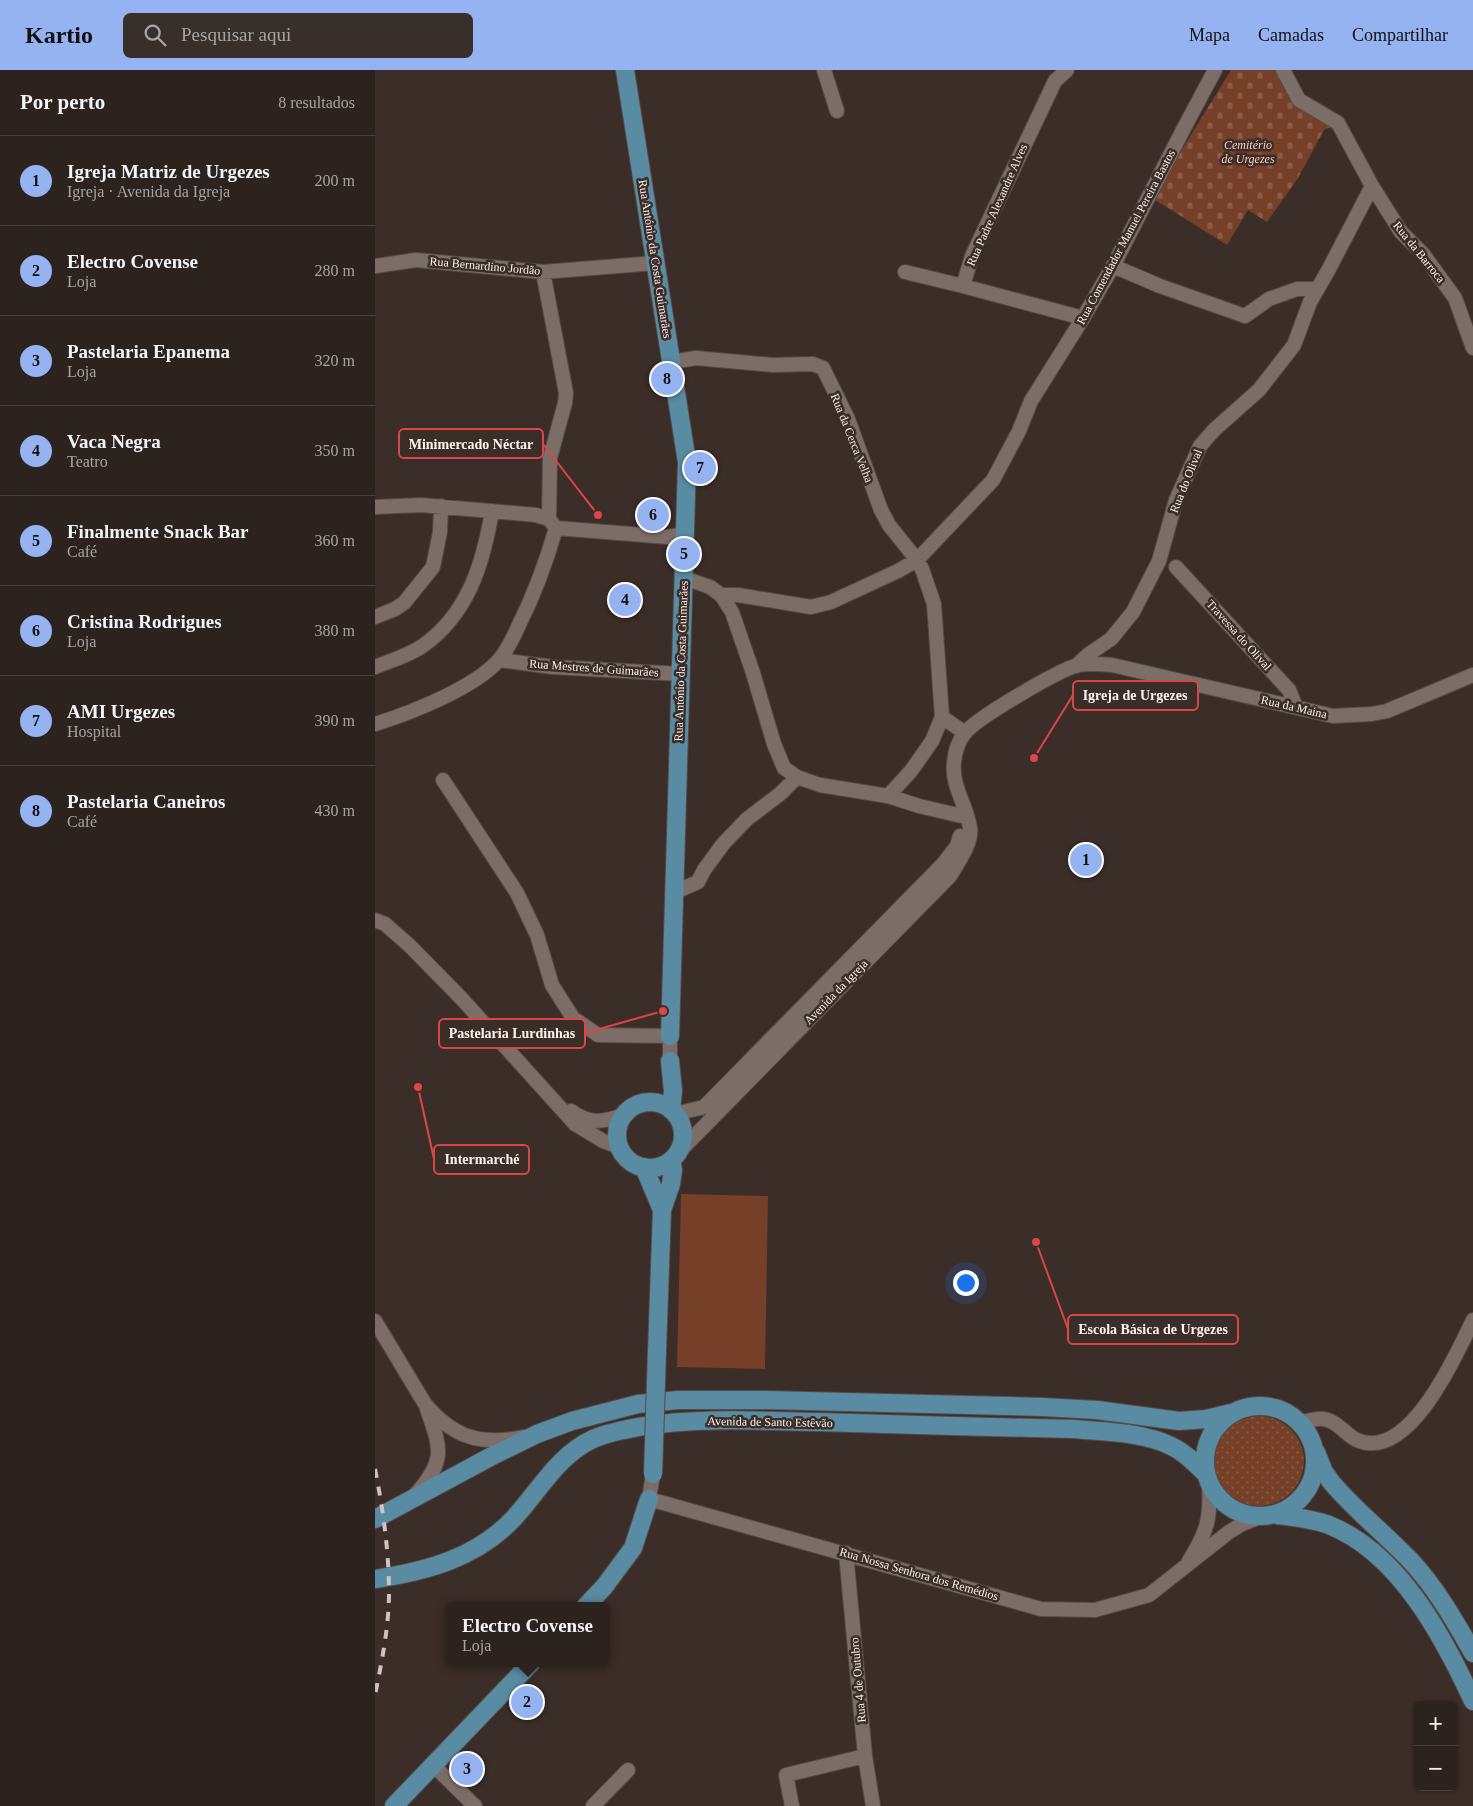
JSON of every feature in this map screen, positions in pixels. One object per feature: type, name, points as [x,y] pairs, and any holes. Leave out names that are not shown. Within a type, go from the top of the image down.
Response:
[{"type":"main road","name":"Rua António da Costa Guimarães","points":[[625,70],[687,462],[670,1036]]},
{"type":"main road","name":"Rua António da Costa Guimarães","points":[[650,1102],[663,1085],[670,1061]]},
{"type":"main road","points":[[670,1061],[673,1112]]},
{"type":"main road","points":[[650,1102],[661,1104],[673,1112],[681,1124],[683,1135],[681,1146],[673,1158],[653,1168],[634,1164],[625,1157],[619,1148],[617,1136],[619,1125],[624,1115],[631,1108],[650,1102]]},
{"type":"main road","points":[[653,1474],[662,1210],[671,1184],[673,1158]]},
{"type":"main road","points":[[644,1167],[662,1210]]},
{"type":"main road","name":"Avenida de Santo Estêvão","points":[[375,1519],[537,1434],[572,1421],[638,1404],[678,1400],[767,1400],[1071,1408],[1179,1421],[1206,1419],[1231,1414]]},
{"type":"main road","points":[[1473,1653],[1455,1620],[1412,1563],[1332,1483],[1324,1472],[1312,1443],[1300,1423],[1282,1410],[1262,1406],[1241,1409],[1221,1421],[1207,1444],[1204,1456],[1207,1479],[1218,1498],[1231,1509],[1247,1515],[1302,1518],[1328,1525],[1348,1534],[1365,1545],[1384,1561],[1420,1605],[1460,1672],[1473,1700]]},
{"type":"main road","name":"Avenida de Santo Estêvão","points":[[375,1579],[427,1569],[466,1555],[508,1524],[554,1470],[583,1444],[611,1433],[668,1422],[759,1421],[1074,1429],[1124,1434],[1159,1441],[1183,1453],[1207,1479]]},
{"type":"main road","points":[[1270,1516],[1291,1507],[1307,1490],[1315,1467],[1312,1443]]},
{"type":"main road","points":[[590,1602],[633,1548],[649,1499]]},
{"type":"main road","points":[[394,1806],[527,1667]]},
{"type":"street","points":[[824,70],[837,111]]},
{"type":"street","name":"Rua Padre Alexandre Alves","points":[[963,286],[972,256],[1055,81],[1067,70]]},
{"type":"street","name":"Rua Comendador Manuel Pereira Bastos","points":[[721,595],[738,595],[811,607],[831,602],[898,571],[917,560],[993,480],[1019,431],[1031,401],[1113,266],[1215,70]]},
{"type":"street","name":"Rua da Barroca","points":[[1283,70],[1299,100],[1338,123],[1371,186],[1401,232],[1423,254],[1455,298],[1473,348]]},
{"type":"street","name":"Rua do Olival","points":[[1075,666],[1111,639],[1133,612],[1159,561],[1176,500],[1200,446],[1259,390],[1294,344],[1310,302],[1371,186]]},
{"type":"street","name":"Rua Bernardino Jordão","points":[[375,266],[416,260],[543,272],[655,263]]},
{"type":"street","points":[[1113,266],[1160,286],[1245,316],[1269,299],[1297,289],[1317,289]]},
{"type":"street","points":[[375,724],[426,705],[474,681],[499,660],[513,638],[540,580],[552,523],[550,458],[566,393],[543,272]]},
{"type":"street","points":[[905,272],[1083,318]]},
{"type":"street","name":"Rua da Cerca Velha","points":[[671,362],[696,358],[773,365],[813,364],[823,368],[848,419],[881,510],[889,525],[917,560]]},
{"type":"street","points":[[375,507],[441,506],[537,515],[552,523],[668,537],[685,534]]},
{"type":"street","points":[[375,617],[404,603],[433,567],[439,540],[441,506]]},
{"type":"street","points":[[375,667],[420,648],[453,617],[473,585],[484,555],[492,511]]},
{"type":"street","points":[[888,796],[911,771],[932,741],[942,717],[934,604],[917,560]]},
{"type":"street","name":"Travessa do Olival","points":[[1176,567],[1289,690],[1296,707]]},
{"type":"street","points":[[684,578],[710,587],[721,595],[732,612],[753,673],[774,744],[784,768],[797,777],[820,784],[888,796],[919,806],[966,816]]},
{"type":"street","points":[[1111,639],[1112,665]]},
{"type":"street","name":"Rua Mestres de Guimarães","points":[[499,660],[553,667],[681,674]]},
{"type":"street","name":"Rua da Maina","points":[[953,763],[956,751],[965,733],[981,719],[1075,666],[1112,665],[1333,716],[1372,714],[1387,711],[1473,675]]},
{"type":"street","points":[[942,717],[965,733]]},
{"type":"street","name":"Avenida da Igreja","points":[[673,1158],[950,876],[960,860],[971,829],[955,783],[953,763]]},
{"type":"street","points":[[673,893],[698,882],[704,870],[723,844],[747,819],[780,794],[797,777]]},
{"type":"street","points":[[443,780],[517,893],[537,935],[552,985],[573,1018],[598,1035],[670,1036]]},
{"type":"street","name":"Avenida da Igreja","points":[[673,1112],[704,1107],[943,864],[957,846],[966,816]]},
{"type":"street","points":[[375,920],[385,924],[442,979],[575,1124],[603,1141],[619,1148]]},
{"type":"street","name":"Rua António da Costa Guimarães","points":[[670,1036],[670,1061]]},
{"type":"street","points":[[550,1095],[580,1117],[591,1121],[604,1122],[624,1115]]},
{"type":"street","points":[[1300,1423],[1314,1419],[1329,1419],[1358,1440],[1378,1443],[1392,1438],[1418,1413],[1432,1396],[1473,1320]]},
{"type":"street","points":[[375,1321],[425,1404],[434,1415],[451,1429],[473,1438],[502,1440],[537,1434]]},
{"type":"street","points":[[413,1499],[434,1472],[438,1459],[439,1445],[425,1404]]},
{"type":"street","points":[[649,1499],[653,1474]]},
{"type":"street","name":"Rua Nossa Senhora dos Remédios","points":[[1184,1569],[1207,1527],[1210,1506],[1207,1479]]},
{"type":"street","name":"Rua Nossa Senhora dos Remédios","points":[[649,1499],[1041,1609],[1095,1610],[1149,1595],[1229,1532],[1242,1524],[1270,1516]]},
{"type":"street","name":"Rua 4 de Outubro","points":[[846,1553],[865,1756],[873,1806]]},
{"type":"street","points":[[792,1806],[786,1775],[865,1756]]},
{"type":"street","points":[[433,1765],[475,1806]]},
{"type":"street","points":[[593,1806],[628,1770]]},
{"type":"green space","name":"Cemitério de Urgezes","points":[[1231,70],[1280,70],[1332,126],[1324,130],[1298,178],[1267,222],[1248,210],[1227,245],[1152,198]]},
{"type":"green space","points":[[681,1194],[768,1196],[765,1369],[677,1367]]},
{"type":"green space","points":[[1259,1416],[1276,1420],[1291,1429],[1300,1444],[1304,1461],[1300,1478],[1291,1493],[1276,1502],[1259,1506],[1242,1502],[1227,1493],[1218,1478],[1214,1461],[1218,1444],[1227,1429],[1242,1420]]},
{"type":"railway","points":[[375,1469],[385,1530],[389,1592],[383,1656],[375,1695]]},
{"type":"place","name":"Pastelaria Caneiros","points":[[667,379]]},
{"type":"place","name":"AMI Urgezes","points":[[700,468]]},
{"type":"place","name":"Minimercado Néctar","points":[[598,515]]},
{"type":"place","name":"Cristina Rodrigues","points":[[653,515]]},
{"type":"place","name":"Finalmente Snack Bar","points":[[684,554]]},
{"type":"place","name":"Vaca Negra","points":[[625,600]]},
{"type":"place","name":"Igreja de Urgezes","points":[[1034,758]]},
{"type":"place","name":"Igreja Matriz de Urgezes","points":[[1086,860]]},
{"type":"place","name":"Pastelaria Lurdinhas","points":[[663,1011]]},
{"type":"place","name":"Intermarché","points":[[418,1087]]},
{"type":"place","name":"Escola Básica de Urgezes","points":[[1036,1242]]},
{"type":"place","name":"Electro Covense","points":[[527,1702]]},
{"type":"place","name":"Pastelaria Epanema","points":[[467,1769]]}]
